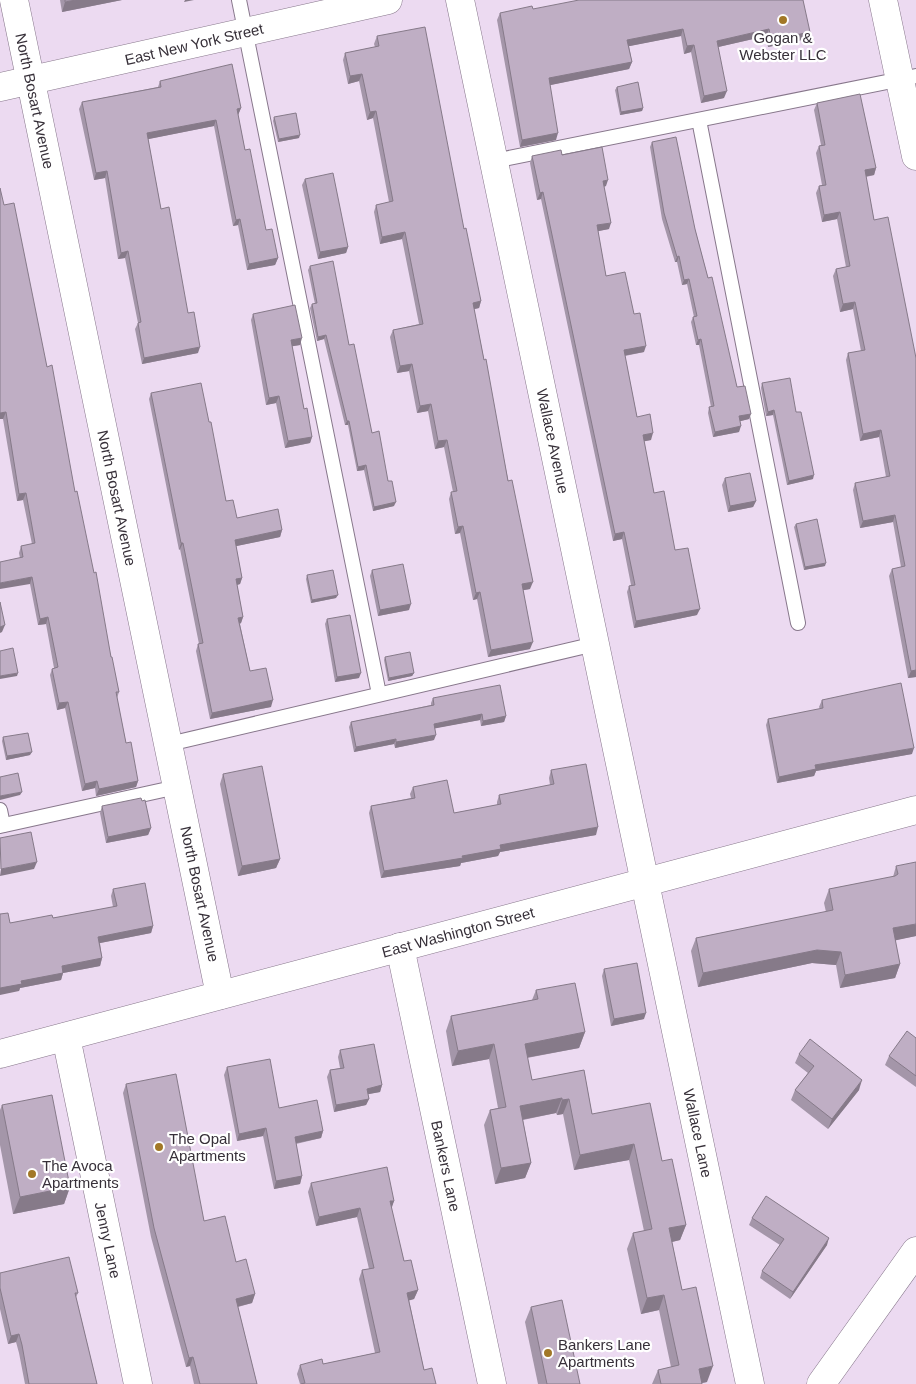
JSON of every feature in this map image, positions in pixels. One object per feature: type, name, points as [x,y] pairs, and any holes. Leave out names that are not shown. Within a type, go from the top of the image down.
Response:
[{"type":"street","name":"North Bosart Avenue","points":[[14,0],[220,995]]},
{"type":"street","name":"East New York Street","points":[[0,87],[388,0]]},
{"type":"street","name":"Wallace Avenue","points":[[460,0],[645,882]]},
{"type":"street","points":[[883,0],[908,77],[916,156]]},
{"type":"street","name":"East Washington Street","points":[[0,1054],[916,810]]},
{"type":"street","name":"Wallace Lane","points":[[645,882],[750,1384]]},
{"type":"street","name":"Bankers Lane","points":[[400,947],[492,1384]]},
{"type":"street","name":"Jenny Lane","points":[[66,1037],[138,1384]]},
{"type":"street","points":[[821,1384],[916,1251]]},
{"type":"lane","points":[[239,0],[379,694]]},
{"type":"lane","points":[[494,161],[908,77]]},
{"type":"lane","points":[[699,120],[798,622]]},
{"type":"lane","points":[[168,744],[595,644]]},
{"type":"lane","points":[[0,810],[2,826],[177,787]]},
{"type":"building","points":[[579,0],[803,0],[810,32],[771,40],[769,29],[717,41],[727,91],[704,96],[694,45],[687,46],[683,29],[627,40],[632,62],[549,78],[558,133],[522,140],[500,13],[532,6],[533,9]]},
{"type":"building","points":[[425,27],[464,229],[466,228],[481,301],[473,303],[484,360],[486,359],[508,481],[512,480],[533,582],[522,584],[533,642],[491,650],[480,592],[476,593],[463,526],[458,527],[451,492],[457,491],[447,440],[438,441],[431,404],[420,406],[412,364],[400,366],[393,330],[423,324],[405,232],[382,237],[376,205],[393,201],[376,111],[370,112],[362,74],[350,76],[345,53],[379,46],[377,36]]},
{"type":"building","points":[[232,64],[241,108],[237,109],[245,150],[250,149],[266,230],[272,229],[278,258],[249,264],[240,219],[236,220],[216,120],[147,133],[161,209],[169,207],[188,313],[194,312],[200,347],[144,358],[138,323],[141,322],[128,251],[121,253],[107,171],[96,173],[82,102],[161,87],[160,81]]},
{"type":"building","points":[[638,82],[643,108],[621,112],[617,87]]},
{"type":"building","points":[[860,94],[876,168],[865,170],[874,220],[888,217],[916,358],[916,670],[911,671],[892,569],[905,566],[895,515],[863,521],[855,483],[890,476],[881,430],[863,434],[848,353],[865,350],[855,302],[843,304],[836,269],[850,266],[840,212],[824,215],[819,186],[826,185],[819,146],[825,145],[817,103]]},
{"type":"building","points":[[296,113],[300,135],[279,139],[274,117]]},
{"type":"building","points":[[676,137],[695,229],[708,278],[712,277],[737,387],[745,386],[751,414],[739,416],[741,426],[715,432],[709,407],[714,406],[701,339],[698,340],[693,317],[697,316],[689,279],[684,280],[679,256],[677,257],[664,213],[652,142]]},
{"type":"building","points":[[602,147],[608,180],[603,181],[611,223],[597,225],[606,276],[625,272],[634,314],[640,313],[646,346],[624,350],[637,417],[650,414],[653,433],[643,435],[654,493],[664,491],[675,550],[688,548],[700,609],[636,621],[629,586],[635,585],[624,532],[615,534],[543,192],[540,193],[532,156],[561,150],[562,155]]},
{"type":"building","points":[[333,173],[348,247],[320,252],[305,179]]},
{"type":"building","points":[[0,188],[4,205],[14,203],[47,367],[52,365],[75,492],[77,491],[94,573],[96,572],[119,692],[116,692],[126,743],[131,742],[138,781],[99,789],[97,781],[85,784],[68,702],[59,703],[52,669],[58,667],[48,617],[40,619],[32,577],[0,583],[0,562],[23,557],[21,546],[35,543],[26,493],[19,494],[6,412],[0,413]]},
{"type":"building","points":[[333,261],[349,345],[354,344],[372,433],[379,431],[388,481],[392,481],[396,502],[374,507],[366,465],[358,467],[349,421],[347,421],[326,335],[318,337],[312,304],[317,303],[310,266]]},
{"type":"building","points":[[295,305],[302,338],[291,340],[304,409],[307,408],[312,437],[288,441],[279,396],[269,398],[253,314]]},
{"type":"building","points":[[790,378],[796,412],[801,412],[814,475],[789,481],[774,410],[768,412],[762,383]]},
{"type":"building","points":[[201,383],[209,422],[211,422],[226,501],[233,500],[237,518],[278,509],[282,530],[235,540],[242,578],[236,579],[243,617],[238,618],[250,671],[266,668],[273,700],[212,713],[198,644],[203,643],[151,393]]},
{"type":"building","points":[[750,473],[756,501],[730,506],[725,478]]},
{"type":"building","points":[[817,519],[826,563],[805,567],[796,524]]},
{"type":"building","points":[[403,564],[411,604],[380,610],[372,570]]},
{"type":"building","points":[[333,570],[338,595],[312,600],[307,575]]},
{"type":"building","points":[[0,602],[5,625],[0,627]]},
{"type":"building","points":[[350,615],[361,673],[337,677],[327,619]]},
{"type":"building","points":[[13,648],[18,673],[0,676],[0,651]]},
{"type":"building","points":[[410,652],[414,673],[389,678],[385,657]]},
{"type":"building","points":[[901,683],[914,748],[815,765],[816,769],[779,777],[768,719],[823,708],[822,700]]},
{"type":"building","points":[[500,685],[506,716],[483,721],[482,714],[434,724],[436,735],[396,742],[396,739],[356,747],[351,722],[434,705],[433,698]]},
{"type":"building","points":[[28,733],[32,752],[7,756],[3,737]]},
{"type":"building","points":[[586,764],[598,827],[500,845],[501,849],[462,856],[463,858],[384,871],[371,806],[415,798],[413,787],[447,780],[454,813],[501,804],[499,795],[554,784],[551,770]]},
{"type":"building","points":[[262,766],[280,859],[242,866],[223,774]]},
{"type":"building","points":[[18,773],[22,792],[0,796],[0,777]]},
{"type":"building","points":[[141,798],[142,801],[145,800],[151,828],[108,837],[102,806]]},
{"type":"building","points":[[31,832],[37,862],[1,869],[0,838]]},
{"type":"building","points":[[916,862],[916,924],[893,928],[900,964],[845,975],[841,952],[817,950],[703,973],[696,938],[833,910],[829,889],[895,876],[898,874],[896,866]]},
{"type":"building","points":[[145,883],[153,926],[98,937],[102,958],[62,966],[63,973],[21,981],[22,984],[0,988],[0,914],[8,913],[10,923],[52,915],[53,918],[117,906],[113,889]]},
{"type":"building","points":[[637,963],[646,1013],[614,1019],[604,969]]},
{"type":"building","points":[[575,983],[585,1032],[525,1044],[532,1080],[584,1070],[592,1114],[650,1103],[662,1161],[672,1159],[686,1225],[669,1228],[682,1290],[696,1287],[713,1366],[699,1369],[702,1384],[661,1384],[658,1370],[679,1365],[664,1295],[647,1298],[633,1233],[652,1229],[634,1144],[580,1155],[569,1099],[562,1100],[562,1098],[520,1106],[531,1163],[501,1168],[490,1110],[506,1107],[494,1044],[458,1051],[451,1016],[538,999],[536,990]]},
{"type":"building","points":[[907,1031],[916,1038],[916,1076],[889,1056]]},
{"type":"building","points":[[810,1039],[862,1080],[832,1119],[795,1090],[814,1066],[799,1054]]},
{"type":"building","points":[[374,1044],[382,1085],[367,1089],[369,1099],[336,1105],[330,1070],[344,1068],[340,1050]]},
{"type":"building","points":[[270,1059],[279,1108],[317,1100],[323,1131],[295,1137],[302,1176],[276,1181],[266,1128],[239,1134],[227,1067]]},
{"type":"building","points":[[176,1074],[204,1221],[225,1216],[236,1262],[246,1259],[255,1294],[236,1299],[257,1384],[200,1384],[193,1357],[189,1358],[154,1228],[126,1084]]},
{"type":"building","name":"The Avoca Apartments","points":[[52,1095],[70,1187],[20,1197],[2,1105]]},
{"type":"building","points":[[387,1167],[394,1201],[390,1201],[404,1261],[411,1260],[418,1290],[407,1293],[424,1370],[432,1368],[436,1384],[301,1384],[305,1383],[300,1365],[322,1359],[323,1364],[380,1352],[362,1270],[374,1268],[360,1208],[319,1217],[311,1183]]},
{"type":"building","points":[[766,1196],[829,1238],[793,1292],[762,1271],[784,1239],[752,1218]]},
{"type":"building","points":[[69,1257],[78,1293],[75,1293],[97,1384],[29,1384],[19,1334],[11,1336],[0,1288],[0,1273]]},
{"type":"building","name":"Bankers Lane Apartments","points":[[562,1300],[580,1384],[547,1384],[531,1307]]},
{"type":"place","name":"Gogan & Webster LLC","points":[[783,20]]},
{"type":"place","name":"The Opal Apartments","points":[[159,1147]]},
{"type":"place","name":"The Avoca Apartments","points":[[32,1174]]},
{"type":"place","name":"Bankers Lane Apartments","points":[[548,1353]]}]
